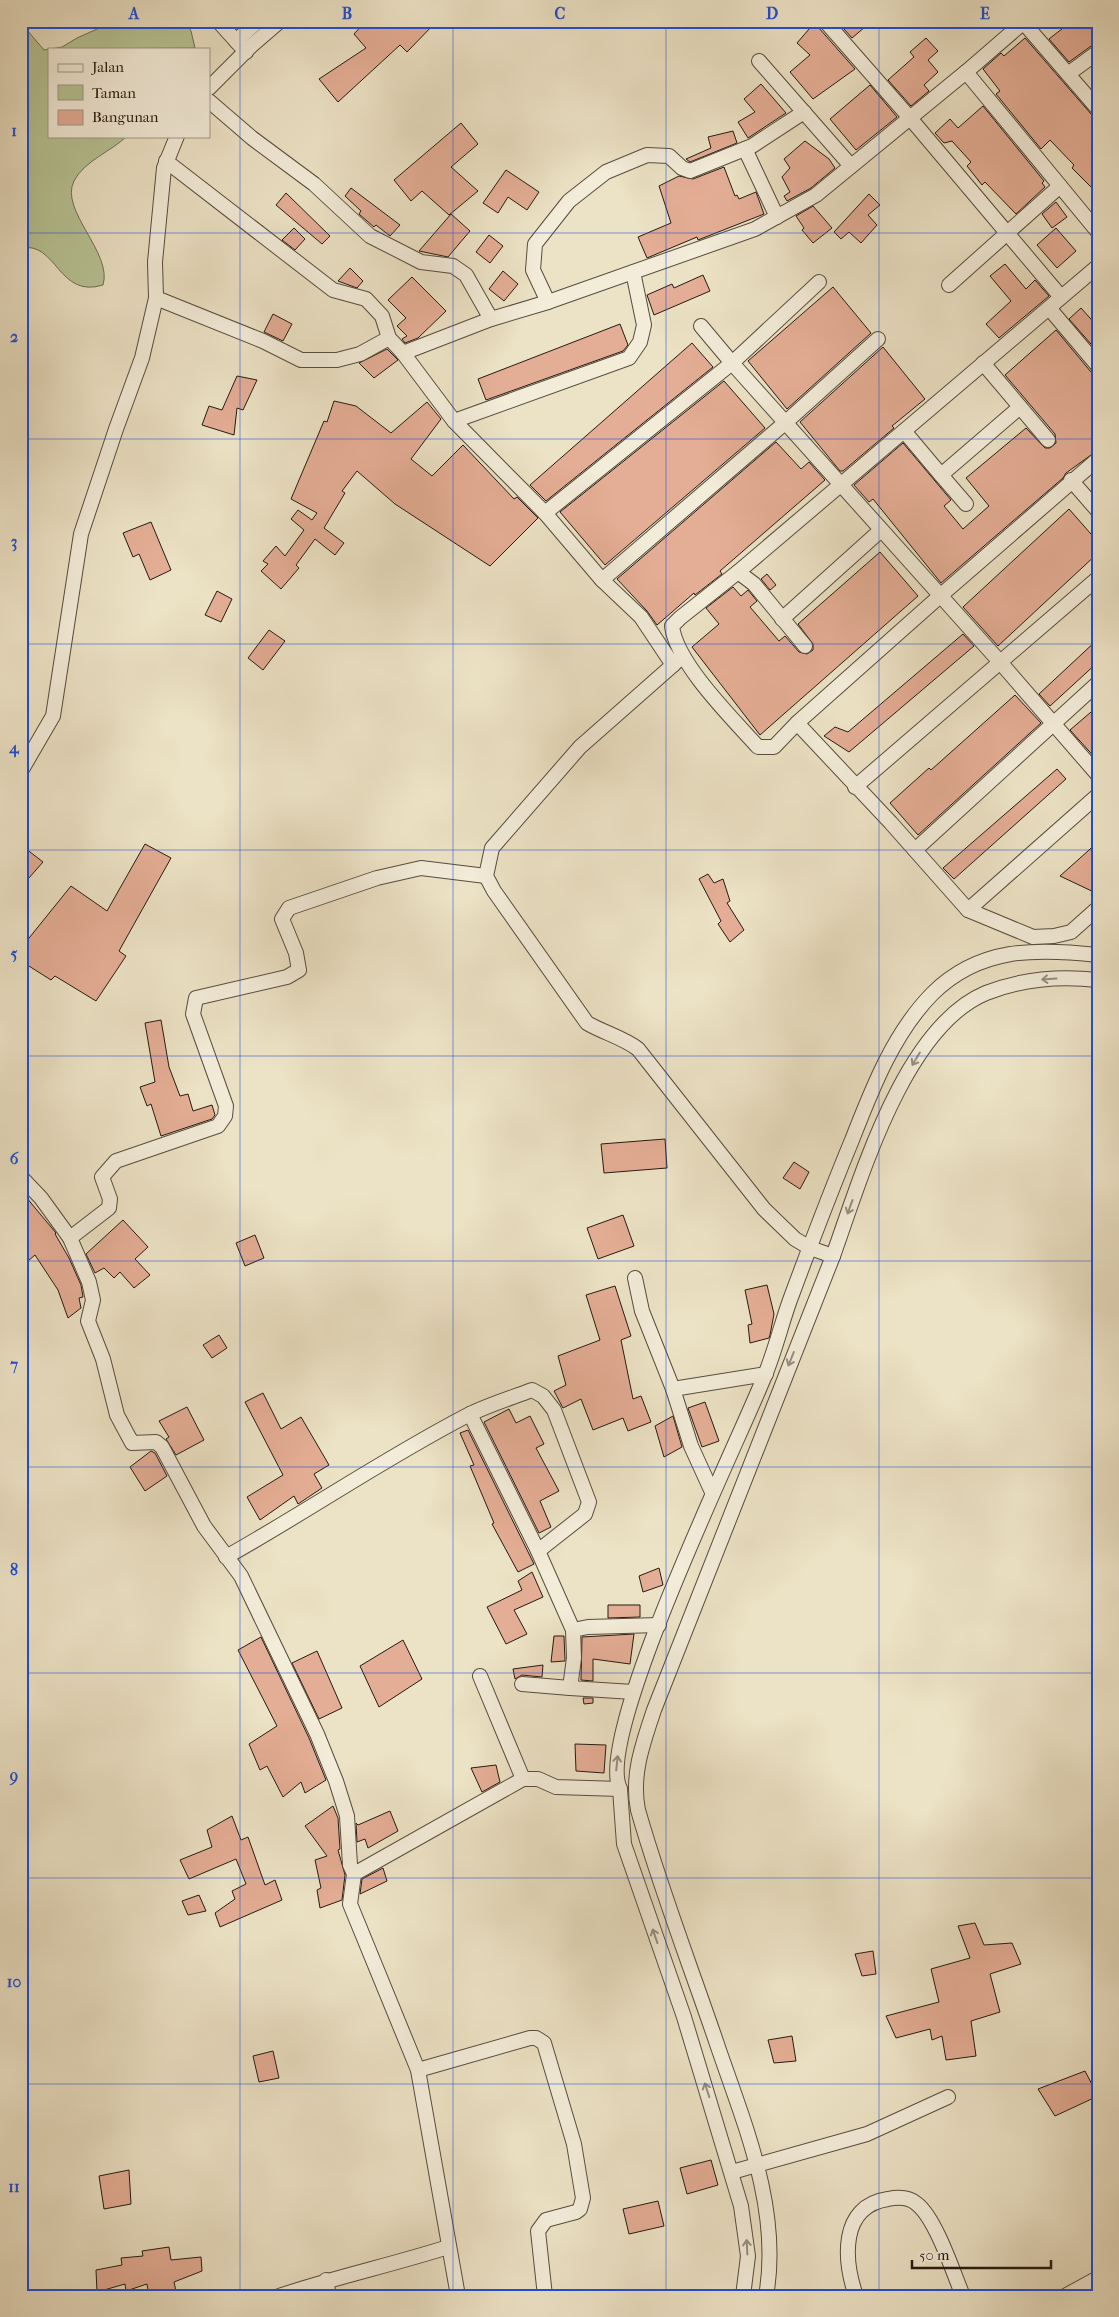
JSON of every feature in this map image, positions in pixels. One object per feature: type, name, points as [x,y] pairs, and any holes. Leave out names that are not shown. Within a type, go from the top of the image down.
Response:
[{"type":"street","points":[[218,21],[241,46]]},
{"type":"street","points":[[210,87],[258,21]]},
{"type":"street","points":[[241,46],[280,21]]},
{"type":"street","points":[[825,21],[910,118],[1061,297]]},
{"type":"street","points":[[403,354],[491,319],[548,302],[755,229],[816,195],[1024,22],[1098,109]]},
{"type":"street","points":[[1068,74],[1098,52]]},
{"type":"street","points":[[759,61],[851,166]]},
{"type":"street","points":[[966,72],[1098,232]]},
{"type":"street","points":[[210,102],[252,138],[314,184],[370,236],[421,262],[453,266],[466,274],[491,319]]},
{"type":"street","points":[[548,302],[533,270],[535,244],[569,201],[606,172],[647,155],[669,156],[682,168],[690,171],[745,149],[804,112]]},
{"type":"street","points":[[21,771],[53,716],[82,534],[116,429],[142,358],[156,298],[155,262],[164,168],[175,138]]},
{"type":"street","points":[[745,149],[776,217]]},
{"type":"street","points":[[166,161],[333,290],[366,299],[382,316],[390,338],[454,421],[546,513],[602,580],[641,617],[677,660],[758,746],[774,747],[797,723],[1071,480],[1098,459]]},
{"type":"street","points":[[949,285],[1006,232],[1060,186]]},
{"type":"street","points":[[677,660],[672,626],[680,618],[738,572],[1098,266]]},
{"type":"street","points":[[454,421],[629,358],[640,342],[644,326],[634,272]]},
{"type":"street","points":[[546,513],[732,363],[819,282]]},
{"type":"street","points":[[156,298],[263,341],[301,360],[337,360],[360,354],[390,338]]},
{"type":"street","points":[[1049,308],[1098,366]]},
{"type":"street","points":[[701,326],[1098,775]]},
{"type":"street","points":[[602,580],[786,422],[878,339]]},
{"type":"street","points":[[984,363],[1048,440]]},
{"type":"street","points":[[941,475],[1020,407]]},
{"type":"street","points":[[904,431],[966,504]]},
{"type":"street","points":[[1071,480],[1098,511]]},
{"type":"street","points":[[782,618],[881,530]]},
{"type":"street","points":[[738,572],[754,584],[805,646]]},
{"type":"street","points":[[854,787],[1098,578]]},
{"type":"street","points":[[677,660],[580,747],[492,848],[486,876],[494,891],[587,1023],[601,1031],[626,1040],[638,1049],[764,1209],[795,1239],[811,1248],[832,1255]]},
{"type":"street","points":[[914,850],[1098,683]]},
{"type":"street","points":[[797,723],[968,910],[1033,937],[1047,937],[1071,932],[1098,908]]},
{"type":"street","points":[[968,910],[1098,795]]},
{"type":"street","points":[[70,1238],[109,1208],[110,1200],[102,1177],[116,1161],[218,1126],[226,1116],[226,1106],[193,1014],[196,998],[287,977],[299,970],[296,953],[282,919],[290,908],[377,878],[422,868],[486,876]]},
{"type":"street","points":[[766,2296],[769,2233],[753,2165],[734,2103],[624,1844],[620,1789],[616,1781],[620,1742],[633,1692],[659,1625],[712,1492],[766,1374],[811,1248],[877,1081],[893,1047],[919,1009],[935,992],[970,966],[993,957],[1015,953],[1054,951],[1098,954]]},
{"type":"street","points":[[743,2296],[748,2256],[747,2238],[734,2171],[715,2109],[695,2013],[638,1810],[635,1796],[637,1767],[654,1710],[892,1100],[920,1054],[940,1028],[971,1002],[984,994],[1033,980],[1056,978],[1098,980]]},
{"type":"street","points":[[21,1177],[41,1198],[70,1238],[89,1282],[93,1300],[88,1321],[104,1359],[117,1415],[132,1443],[156,1442],[162,1447],[204,1526],[241,1576],[317,1734],[336,1781],[347,1816],[350,1865],[354,1874],[350,1904],[418,2070],[458,2296]]},
{"type":"street","points":[[635,1278],[642,1311],[673,1389],[691,1446],[712,1492]]},
{"type":"street","points":[[673,1389],[766,1374]]},
{"type":"street","points":[[226,1557],[380,1464],[470,1414],[532,1390],[543,1396],[554,1410],[589,1502],[585,1514],[538,1551]]},
{"type":"street","points":[[470,1414],[538,1551],[572,1630],[574,1658],[570,1688]]},
{"type":"street","points":[[572,1630],[588,1627],[659,1625]]},
{"type":"street","points":[[480,1676],[523,1780]]},
{"type":"street","points":[[522,1684],[633,1692]]},
{"type":"street","points":[[354,1874],[523,1780],[538,1779],[556,1788],[620,1789]]},
{"type":"street","points":[[418,2070],[530,2038],[536,2038],[544,2043],[574,2144],[583,2198],[580,2209],[576,2212],[546,2220],[538,2231],[545,2296]]},
{"type":"street","points":[[734,2171],[867,2134],[948,2097]]},
{"type":"street","points":[[715,2109],[734,2103]]},
{"type":"street","points":[[856,2296],[847,2261],[846,2247],[853,2224],[863,2211],[878,2201],[902,2198],[915,2202],[931,2221],[963,2296]]},
{"type":"street","points":[[279,2296],[326,2280],[412,2259],[448,2247]]},
{"type":"street","points":[[1065,2296],[1098,2278]]},
{"type":"street","points":[[326,2280],[329,2296]]},
{"type":"green space","points":[[115,21],[185,21],[191,31],[195,48],[56,48],[62,47]]},
{"type":"green space","points":[[21,23],[44,50],[48,49],[48,138],[125,138],[84,168],[74,181],[71,192],[79,218],[101,259],[104,273],[103,285],[88,287],[76,284],[67,278],[43,253],[33,248],[21,248]]},
{"type":"building","points":[[366,21],[437,21],[407,52],[400,45],[338,102],[319,79],[366,48],[354,34]]},
{"type":"building","points":[[816,21],[818,27],[855,69],[813,99],[790,72],[810,55],[797,43]]},
{"type":"building","points":[[837,21],[872,21],[852,38]]},
{"type":"building","points":[[1072,21],[1098,21],[1098,41],[1069,62],[1049,39]]},
{"type":"building","points":[[926,38],[938,51],[928,60],[938,72],[924,85],[929,91],[911,106],[888,80],[914,57],[910,52]]},
{"type":"building","points":[[1025,38],[1098,122],[1098,194],[1072,168],[1074,165],[1050,140],[1041,149],[996,94],[1000,91],[983,69],[1001,53],[1004,56]]},
{"type":"building","points":[[761,84],[786,113],[748,138],[738,122],[755,112],[744,99]]},
{"type":"building","points":[[870,85],[897,117],[856,150],[830,119]]},
{"type":"building","points":[[983,106],[1044,181],[1042,183],[1045,187],[1016,214],[985,182],[982,185],[967,166],[971,162],[952,141],[944,143],[935,133],[950,119],[958,128]]},
{"type":"building","points":[[461,123],[478,144],[451,167],[478,191],[449,215],[422,191],[411,201],[394,180]]},
{"type":"building","points":[[733,131],[737,143],[690,162],[686,159],[711,148],[708,137]]},
{"type":"building","points":[[805,141],[829,159],[835,168],[811,188],[787,201],[784,196],[790,192],[782,177],[790,168],[784,159]]},
{"type":"building","points":[[724,167],[735,196],[737,195],[739,199],[756,192],[764,214],[698,240],[697,237],[647,258],[638,237],[671,223],[659,186],[679,176],[693,179]]},
{"type":"building","points":[[506,170],[539,192],[527,210],[508,197],[498,213],[483,203]]},
{"type":"building","points":[[351,188],[400,225],[390,236],[376,225],[374,227],[359,214],[361,211],[345,196]]},
{"type":"building","points":[[286,193],[330,236],[322,244],[276,205]]},
{"type":"building","points":[[869,194],[880,205],[868,215],[877,225],[861,243],[849,232],[841,239],[834,232]]},
{"type":"building","points":[[1056,202],[1067,217],[1052,228],[1042,214]]},
{"type":"building","points":[[813,206],[832,228],[813,243],[802,230],[804,228],[796,216]]},
{"type":"building","points":[[451,214],[470,231],[448,257],[419,251]]},
{"type":"building","points":[[294,228],[305,239],[295,250],[282,240]]},
{"type":"building","points":[[1056,228],[1076,251],[1057,268],[1037,245]]},
{"type":"building","points":[[489,235],[503,246],[490,263],[476,252]]},
{"type":"building","points":[[1005,264],[1026,289],[1035,280],[1049,296],[999,338],[986,324],[1011,301],[990,276]]},
{"type":"building","points":[[350,268],[363,281],[357,288],[338,281]]},
{"type":"building","points":[[503,271],[518,284],[504,301],[489,289]]},
{"type":"building","points":[[703,275],[710,291],[654,315],[647,295],[672,284],[674,288]]},
{"type":"building","points":[[412,277],[446,311],[418,338],[405,343],[402,339],[407,336],[397,326],[406,318],[388,300]]},
{"type":"building","points":[[833,287],[871,333],[787,409],[748,361]]},
{"type":"building","points":[[1081,308],[1098,327],[1098,352],[1069,319]]},
{"type":"building","points":[[273,314],[292,324],[283,341],[264,332]]},
{"type":"building","points":[[620,324],[628,345],[623,351],[486,400],[478,379]]},
{"type":"building","points":[[1056,330],[1091,372],[1098,375],[1098,450],[1066,473],[1063,478],[941,583],[873,499],[869,502],[854,485],[903,443],[951,500],[944,506],[963,529],[989,506],[966,478],[1026,428],[1045,448],[1050,448],[1056,443],[1055,434],[1005,375]]},
{"type":"building","points":[[692,343],[713,367],[546,501],[530,485]]},
{"type":"building","points":[[883,347],[925,399],[892,426],[894,428],[843,471],[840,471],[800,422]]},
{"type":"building","points":[[387,349],[398,360],[374,378],[359,363]]},
{"type":"building","points":[[237,376],[257,380],[243,410],[237,408],[234,435],[202,425],[209,406],[222,410]]},
{"type":"building","points":[[724,381],[765,428],[605,565],[560,512]]},
{"type":"building","points":[[334,401],[356,406],[391,433],[427,402],[441,419],[411,459],[432,476],[463,445],[514,499],[517,497],[538,518],[490,566],[395,504],[357,471],[342,491],[345,493],[324,528],[344,543],[335,555],[315,539],[296,565],[299,568],[281,589],[261,571],[268,564],[263,561],[276,546],[285,556],[304,530],[291,519],[298,510],[312,520],[317,513],[291,499],[324,421],[327,422]]},
{"type":"building","points":[[776,442],[801,469],[809,462],[825,480],[720,571],[722,574],[695,595],[694,593],[657,625],[647,611],[617,579]]},
{"type":"building","points":[[1069,509],[1098,542],[1098,553],[998,646],[963,607]]},
{"type":"building","points":[[151,522],[171,570],[150,580],[139,554],[133,557],[123,533]]},
{"type":"building","points":[[880,552],[918,596],[760,735],[692,647],[719,624],[706,608],[733,587],[741,596],[748,590],[757,601],[750,607],[779,641],[785,636],[799,652],[807,654],[813,650],[813,644],[798,624]]},
{"type":"building","points":[[767,574],[776,585],[770,590],[761,579]]},
{"type":"building","points":[[217,591],[232,599],[221,622],[205,615]]},
{"type":"building","points":[[269,630],[285,641],[263,670],[248,658]]},
{"type":"building","points":[[963,634],[974,646],[849,752],[824,736],[835,727],[848,732]]},
{"type":"building","points":[[1098,639],[1098,662],[1050,706],[1039,694]]},
{"type":"building","points":[[1015,695],[1041,723],[918,835],[890,803],[929,768],[931,770]]},
{"type":"building","points":[[1098,706],[1098,761],[1070,730]]},
{"type":"building","points":[[1057,769],[1066,779],[954,879],[943,868]]},
{"type":"building","points":[[1098,842],[1098,894],[1060,876]]},
{"type":"building","points":[[145,844],[171,858],[119,951],[126,956],[96,1001],[55,976],[51,980],[21,961],[21,948],[71,886],[107,911]]},
{"type":"building","points":[[21,845],[43,862],[21,887]]},
{"type":"building","points":[[708,874],[714,883],[723,879],[730,901],[727,903],[744,930],[730,942],[718,924],[721,921],[699,879]]},
{"type":"building","points":[[161,1020],[169,1067],[180,1096],[188,1094],[193,1111],[212,1105],[215,1115],[212,1119],[161,1136],[151,1104],[147,1106],[140,1087],[155,1082],[145,1023]]},
{"type":"building","points":[[665,1139],[667,1168],[604,1173],[601,1144]]},
{"type":"building","points":[[794,1162],[809,1172],[800,1189],[783,1178]]},
{"type":"building","points":[[21,1191],[56,1233],[81,1285],[83,1297],[79,1298],[81,1308],[68,1318],[58,1290],[35,1255],[21,1267]]},
{"type":"building","points":[[623,1215],[634,1246],[598,1259],[587,1228]]},
{"type":"building","points":[[123,1220],[148,1247],[135,1259],[150,1275],[134,1288],[120,1272],[114,1278],[104,1268],[95,1273],[86,1254]]},
{"type":"building","points":[[255,1235],[264,1258],[245,1266],[236,1243]]},
{"type":"building","points":[[767,1285],[774,1314],[770,1335],[769,1338],[750,1343],[748,1325],[752,1324],[745,1290]]},
{"type":"building","points":[[615,1286],[631,1336],[621,1340],[633,1399],[641,1396],[651,1422],[628,1431],[623,1418],[593,1430],[581,1399],[563,1408],[554,1391],[566,1385],[558,1356],[600,1340],[586,1295]]},
{"type":"building","points":[[219,1335],[227,1348],[212,1358],[203,1345]]},
{"type":"building","points":[[263,1393],[281,1429],[301,1417],[329,1465],[314,1474],[322,1488],[298,1504],[294,1496],[260,1520],[247,1497],[283,1475],[245,1402]]},
{"type":"building","points":[[705,1402],[719,1441],[702,1447],[688,1408]]},
{"type":"building","points":[[187,1407],[204,1440],[176,1455],[166,1439],[169,1437],[159,1421]]},
{"type":"building","points":[[509,1409],[516,1423],[530,1416],[544,1444],[536,1448],[559,1491],[540,1501],[551,1527],[539,1533],[484,1422]]},
{"type":"building","points":[[673,1416],[682,1447],[664,1457],[655,1426]]},
{"type":"building","points":[[468,1430],[534,1564],[518,1572],[492,1524],[494,1523],[470,1466],[474,1465],[460,1433]]},
{"type":"building","points":[[151,1451],[155,1453],[167,1476],[145,1491],[130,1467]]},
{"type":"building","points":[[659,1568],[663,1585],[643,1592],[639,1576]]},
{"type":"building","points":[[532,1572],[543,1597],[514,1610],[527,1634],[506,1644],[487,1607],[522,1590],[518,1581]]},
{"type":"building","points":[[608,1605],[640,1605],[640,1617],[608,1618]]},
{"type":"building","points":[[634,1634],[630,1664],[593,1659],[593,1681],[581,1680],[582,1637]]},
{"type":"building","points":[[554,1636],[564,1636],[565,1661],[551,1662]]},
{"type":"building","points":[[261,1637],[309,1738],[326,1780],[305,1793],[301,1782],[283,1797],[267,1766],[260,1770],[249,1744],[277,1726],[238,1650]]},
{"type":"building","points":[[403,1640],[422,1679],[379,1707],[360,1666]]},
{"type":"building","points":[[317,1651],[342,1708],[319,1719],[292,1663]]},
{"type":"building","points":[[543,1665],[542,1677],[522,1675],[515,1679],[513,1669]]},
{"type":"building","points":[[583,1698],[593,1698],[593,1703],[584,1704]]},
{"type":"building","points":[[575,1744],[606,1745],[604,1773],[576,1771]]},
{"type":"building","points":[[496,1765],[500,1782],[482,1792],[471,1768]]},
{"type":"building","points":[[333,1806],[338,1818],[340,1849],[338,1850],[345,1875],[342,1900],[320,1908],[317,1890],[321,1888],[315,1860],[327,1856],[305,1826]]},
{"type":"building","points":[[390,1811],[398,1831],[368,1848],[365,1839],[357,1842],[356,1823],[358,1825]]},
{"type":"building","points":[[232,1816],[241,1840],[248,1837],[265,1885],[275,1880],[282,1900],[220,1927],[215,1913],[235,1899],[232,1891],[246,1884],[236,1859],[189,1879],[180,1860],[212,1847],[207,1830]]},
{"type":"building","points":[[383,1868],[387,1881],[360,1894],[362,1879]]},
{"type":"building","points":[[199,1895],[206,1911],[188,1915],[182,1901]]},
{"type":"building","points":[[975,1923],[984,1945],[1012,1943],[1021,1964],[990,1974],[1000,2012],[971,2021],[976,2056],[946,2060],[942,2036],[932,2040],[930,2029],[896,2038],[886,2016],[939,2002],[931,1969],[970,1958],[958,1926]]},
{"type":"building","points":[[873,1951],[876,1974],[862,1976],[855,1954]]},
{"type":"building","points":[[792,2036],[796,2061],[774,2063],[768,2040]]},
{"type":"building","points":[[273,2051],[279,2078],[259,2082],[253,2056]]},
{"type":"building","points":[[1085,2071],[1098,2096],[1055,2116],[1038,2089]]},
{"type":"building","points":[[711,2160],[718,2185],[687,2194],[680,2168]]},
{"type":"building","points":[[129,2170],[131,2204],[104,2209],[99,2176]]},
{"type":"building","points":[[658,2201],[664,2226],[629,2234],[623,2209]]},
{"type":"building","points":[[169,2247],[171,2260],[201,2257],[202,2271],[174,2282],[177,2296],[149,2296],[147,2284],[126,2291],[125,2284],[97,2292],[96,2270],[122,2265],[121,2258],[143,2256],[142,2251]]}]
